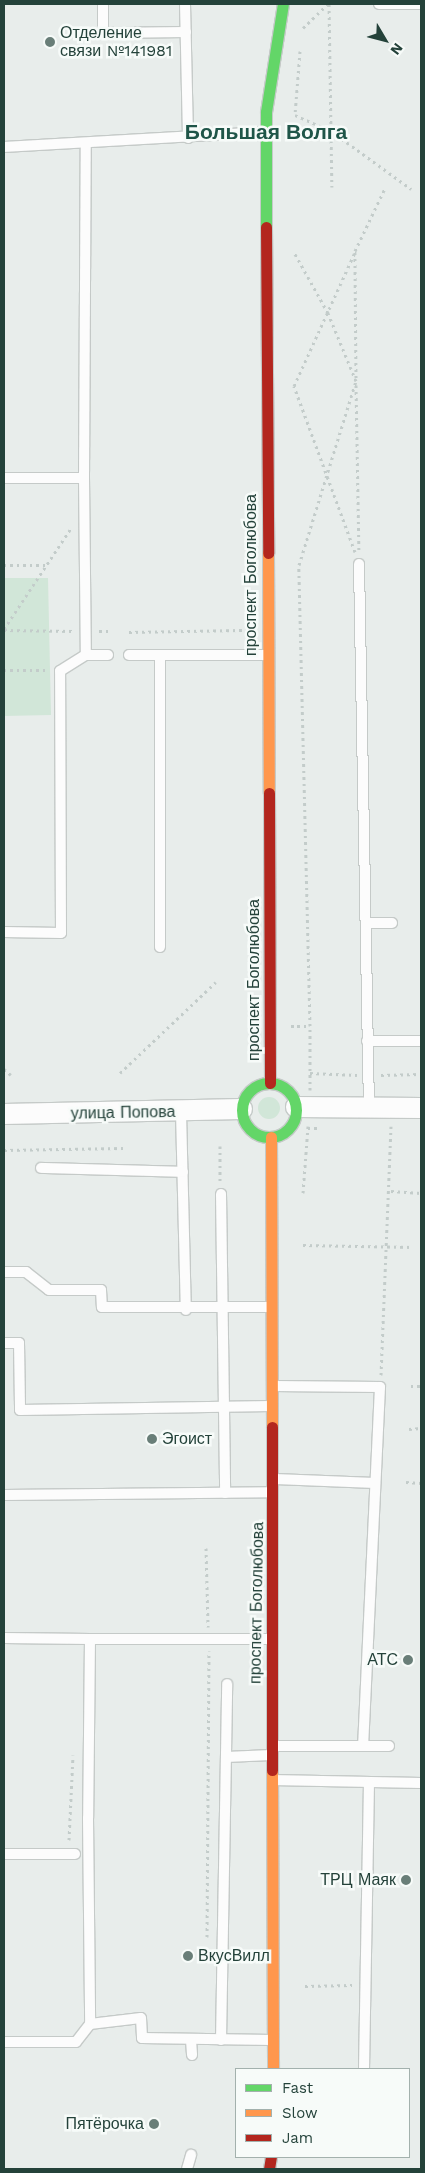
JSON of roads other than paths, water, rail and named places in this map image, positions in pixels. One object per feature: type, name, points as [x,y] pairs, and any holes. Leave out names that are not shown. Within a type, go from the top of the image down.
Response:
[{"type":"main road","name":"проспект Боголюбова","points":[[270,1083],[272,1026],[268,655],[266,132],[272,67],[283,4]]},
{"type":"main road","name":"проспект Боголюбова","points":[[267,13],[272,67]]},
{"type":"main road","points":[[270,1083],[288,1090],[296,1107],[290,1128],[271,1137],[250,1130],[242,1109],[250,1090],[270,1083]]},
{"type":"main road","name":"проспект Боголюбова","points":[[271,1137],[275,1479],[271,1751],[273,2068]]},
{"type":"street","points":[[296,1107],[421,1108]]},
{"type":"street","name":"улица Попова","points":[[4,1114],[181,1112],[242,1109]]},
{"type":"lane","points":[[103,4],[104,33],[186,32]]},
{"type":"lane","points":[[185,4],[188,138]]},
{"type":"lane","points":[[378,4],[421,4]]},
{"type":"lane","points":[[4,147],[86,144],[266,132]]},
{"type":"lane","points":[[86,144],[84,478],[86,655]]},
{"type":"lane","points":[[4,478],[84,478]]},
{"type":"lane","points":[[359,564],[369,1108]]},
{"type":"lane","points":[[4,932],[61,933],[60,671],[86,655],[108,654]]},
{"type":"lane","points":[[130,655],[268,655]]},
{"type":"lane","points":[[160,655],[160,947]]},
{"type":"lane","points":[[366,923],[392,923]]},
{"type":"lane","points":[[367,1041],[421,1042]]},
{"type":"lane","points":[[181,1112],[186,1310]]},
{"type":"lane","points":[[42,1168],[183,1172]]},
{"type":"lane","points":[[221,1194],[221,1310],[225,1492]]},
{"type":"lane","points":[[4,1272],[26,1272],[49,1290],[101,1290],[102,1307],[221,1310],[273,1307]]},
{"type":"lane","points":[[4,1343],[20,1342],[20,1410],[274,1406]]},
{"type":"lane","points":[[274,1386],[380,1387],[364,1745]]},
{"type":"lane","points":[[275,1479],[375,1482]]},
{"type":"lane","points":[[4,1495],[275,1492]]},
{"type":"lane","points":[[4,1638],[274,1639]]},
{"type":"lane","points":[[4,2042],[76,2042],[90,2024],[90,1639]]},
{"type":"lane","points":[[221,2040],[227,1684]]},
{"type":"lane","points":[[226,1757],[271,1751],[364,1745],[389,1746]]},
{"type":"lane","points":[[271,1780],[421,1783]]},
{"type":"lane","points":[[364,2068],[369,1782]]},
{"type":"lane","points":[[4,1854],[75,1854]]},
{"type":"lane","points":[[90,2024],[141,2018],[142,2038],[273,2040]]},
{"type":"lane","points":[[191,2040],[192,2055]]},
{"type":"lane","points":[[187,2169],[191,2155]]},
{"type":"place","name":"Отделение связи №141981","points":[[50,42]]},
{"type":"place","name":"Эгоист","points":[[152,1439]]},
{"type":"place","name":"АТС","points":[[408,1660]]},
{"type":"place","name":"ТРЦ Маяк","points":[[406,1880]]},
{"type":"place","name":"ВкусВилл","points":[[188,1956]]},
{"type":"place","name":"Пятёрочка","points":[[154,2124]]},
{"type":"district","name":"Большая Волга","points":[[266,132]]}]
